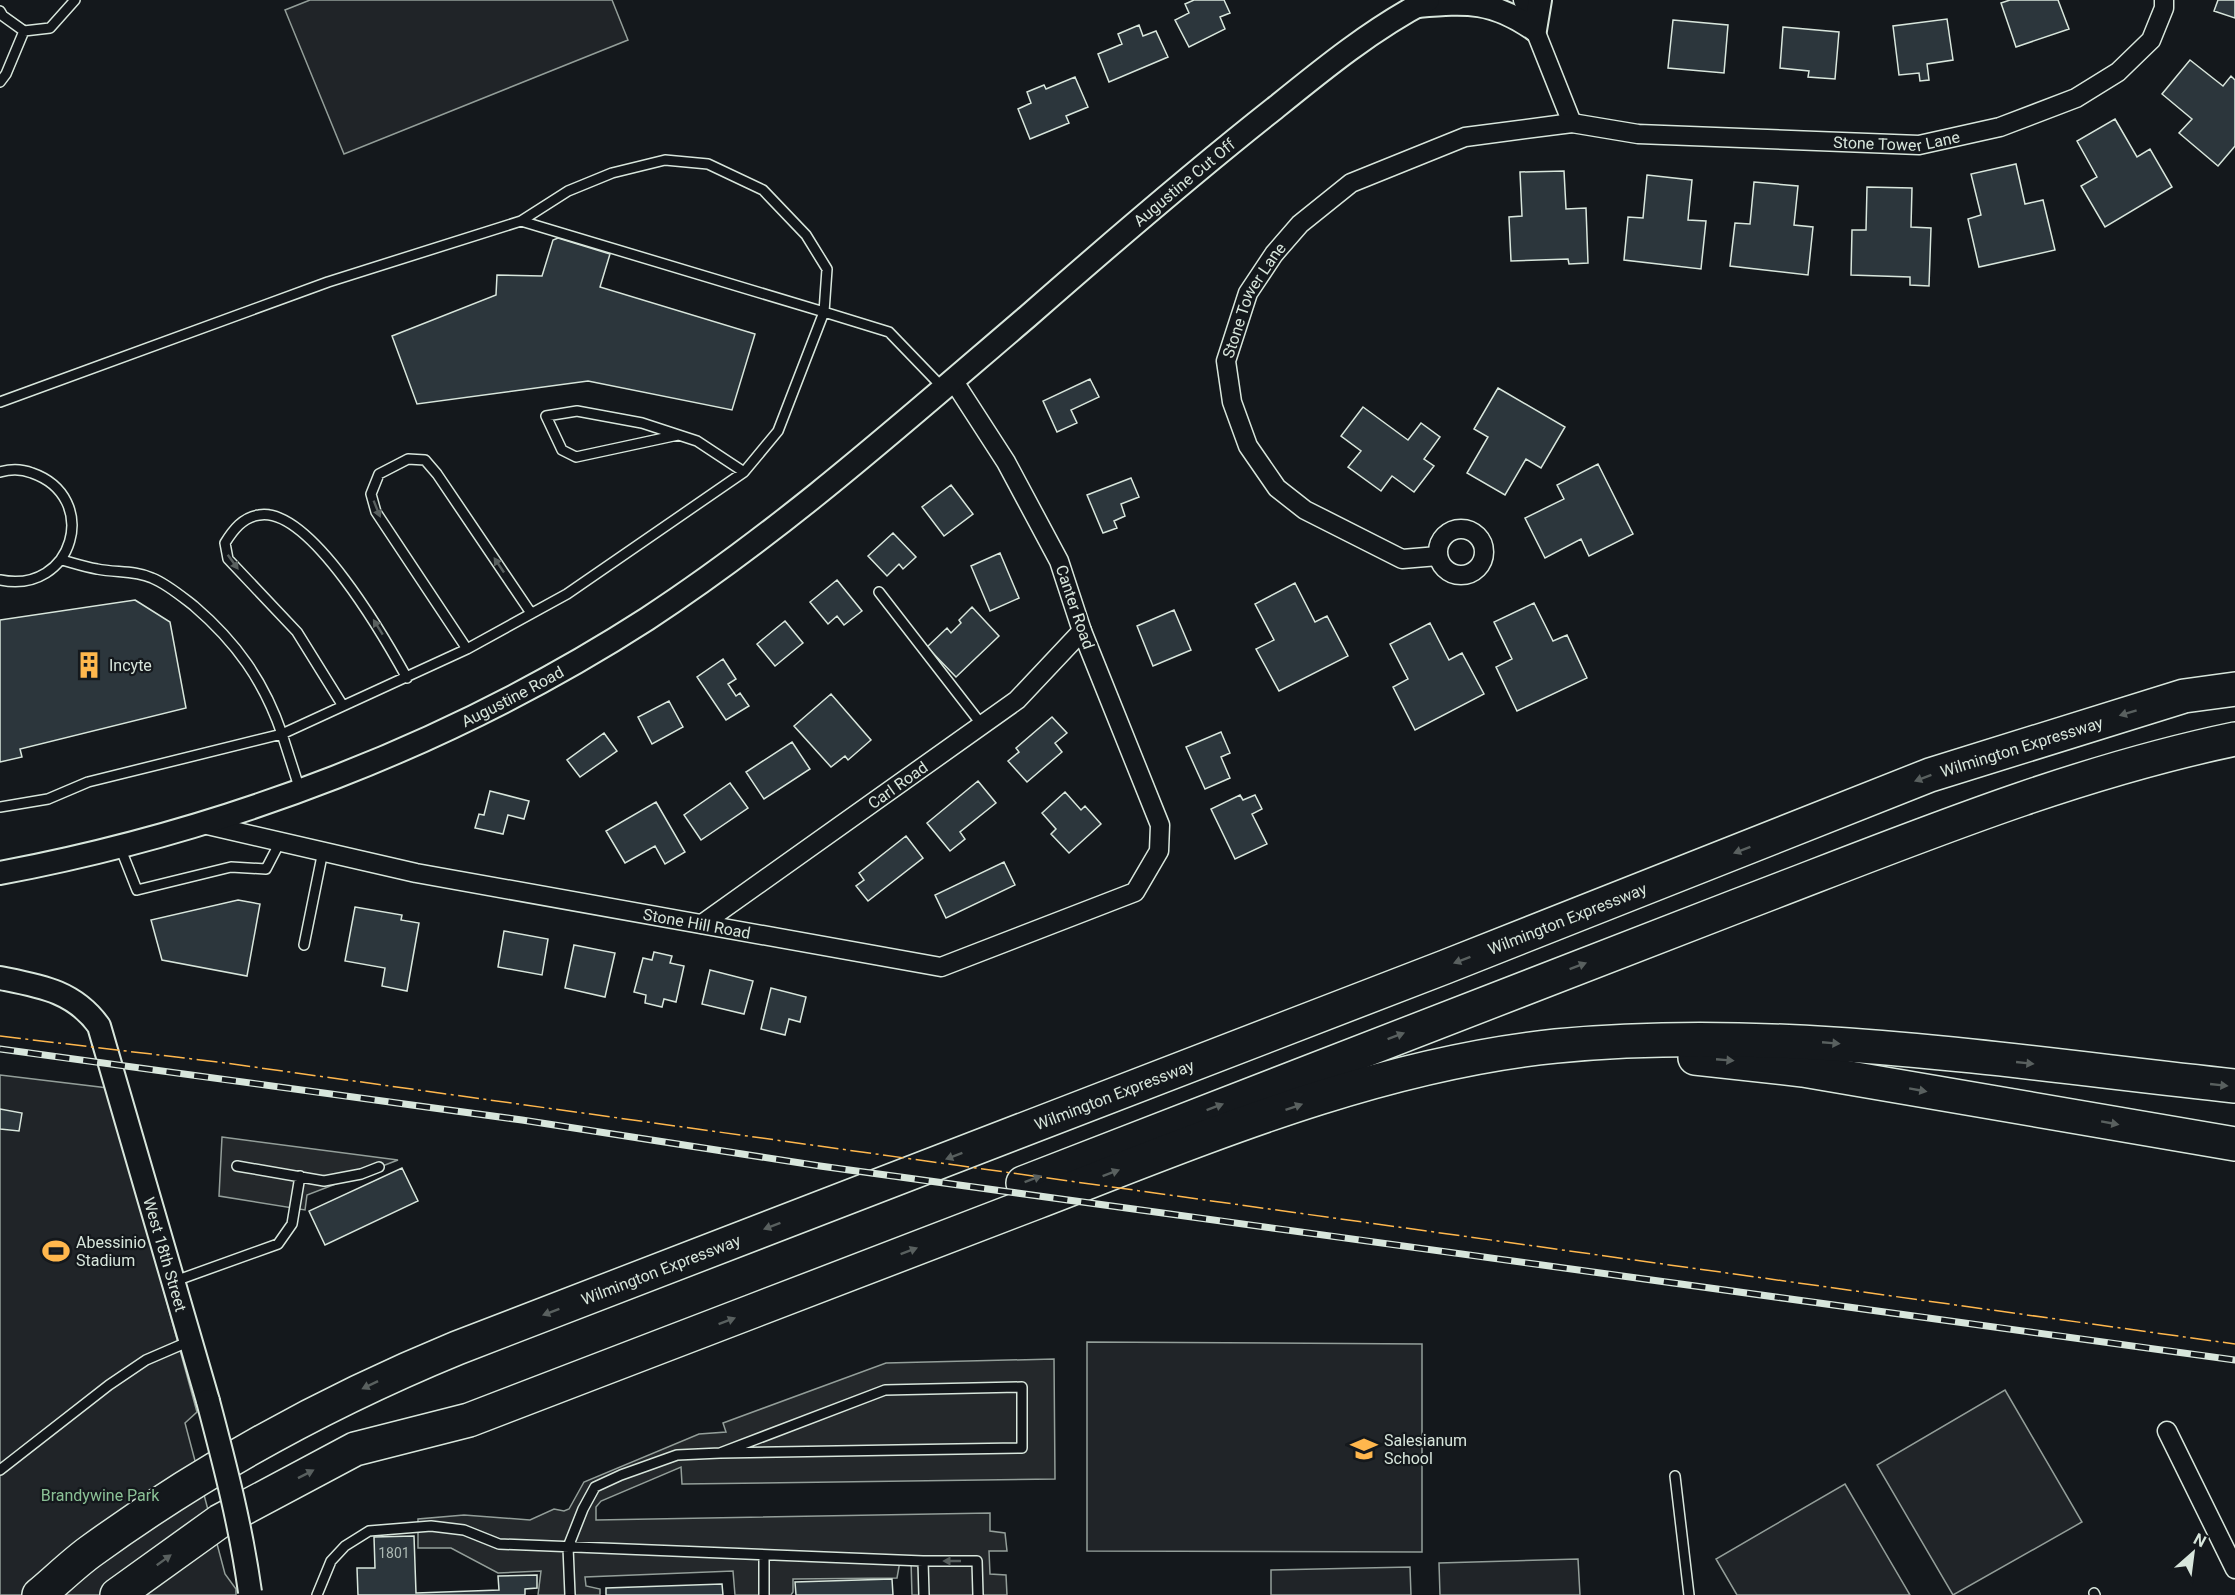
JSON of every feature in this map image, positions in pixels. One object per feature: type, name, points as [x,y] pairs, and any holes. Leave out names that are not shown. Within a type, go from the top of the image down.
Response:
[{"type":"highway","points":[[2184,696],[2235,681]]},
{"type":"highway","name":"Wilmington Expressway","points":[[39,1595],[90,1551],[265,1440],[376,1382],[426,1361],[1445,967],[1930,775],[2184,696],[2235,689]]},
{"type":"highway","points":[[117,1595],[187,1543],[258,1499],[355,1449],[464,1401],[1468,1008],[1946,826],[2120,769],[2235,739]]},
{"type":"highway","points":[[355,1449],[469,1420],[1135,1164],[1299,1105],[1371,1084],[1478,1059],[1552,1047],[1627,1041],[1700,1038],[1773,1039],[1888,1048],[2235,1086]]},
{"type":"highway","points":[[1478,1059],[1676,1056],[1737,1061],[2235,1144]]},
{"type":"street","points":[[1523,0],[1572,123]]},
{"type":"street","points":[[1535,30],[1540,0]]},
{"type":"street","name":"Stone Tower Lane","points":[[1438,556],[1402,559],[1305,510],[1277,488],[1248,446],[1232,402],[1226,360],[1248,293],[1274,254],[1300,224],[1351,183],[1466,137],[1572,123],[1638,134],[1919,145],[2000,127],[2076,98],[2118,72],[2151,40],[2164,8],[2164,0]]},
{"type":"street","points":[[1422,2],[1481,3],[1512,13],[1535,30]]},
{"type":"street","name":"Augustine Cut Off","points":[[948,384],[1249,128],[1331,63],[1422,2]]},
{"type":"street","name":"Canter Road","points":[[948,384],[1006,462],[1059,561],[1082,631],[1160,825],[1159,851]]},
{"type":"street","name":"Augustine Road","points":[[0,873],[120,847],[203,824],[300,790],[386,756],[498,705],[646,619],[713,573],[837,480],[948,384]]},
{"type":"street","name":"Carl Road","points":[[702,924],[1017,699],[1082,631]]},
{"type":"street","name":"Stone Hill Road","points":[[203,824],[416,873],[941,967],[1135,892],[1159,851]]},
{"type":"street","name":"West 18th Street","points":[[0,978],[63,993],[89,1012],[99,1026],[192,1340],[241,1532],[250,1593]]},
{"type":"street","points":[[2167,1431],[2235,1569]]},
{"type":"lane","points":[[0,11],[3,16],[24,31],[50,28],[75,0]]},
{"type":"lane","points":[[0,82],[6,74],[24,31]]},
{"type":"lane","points":[[0,402],[328,282],[521,221],[567,190],[612,173],[665,160],[708,164],[763,190],[806,236],[827,269],[824,312],[778,431],[744,472],[567,594],[467,649],[282,734],[88,782],[48,800],[0,807]]},
{"type":"lane","points":[[521,221],[889,332],[948,384]]},
{"type":"lane","points":[[678,435],[576,457],[562,450],[546,416],[577,411],[642,423],[697,441],[744,472]]},
{"type":"lane","points":[[467,649],[376,512],[371,494],[379,474],[408,459],[425,460],[437,474],[531,614]]},
{"type":"lane","points":[[0,472],[24,470],[43,476],[58,488],[68,504],[73,523],[70,543],[62,560],[48,573],[31,581],[13,583],[0,580]]},
{"type":"lane","points":[[344,706],[297,632],[228,559],[225,543],[236,526],[260,514],[278,518],[299,529],[340,572],[377,624],[407,678]]},
{"type":"lane","points":[[62,560],[99,570],[122,570],[152,578],[178,593],[219,628],[250,665],[270,700],[300,790]]},
{"type":"lane","points":[[879,592],[982,724]]},
{"type":"lane","points":[[120,847],[137,890],[231,867],[266,869],[280,842]]},
{"type":"lane","points":[[304,945],[323,851]]},
{"type":"lane","points":[[237,1166],[324,1181],[360,1174],[379,1167]]},
{"type":"lane","points":[[174,1281],[278,1244],[292,1224],[300,1176]]},
{"type":"lane","points":[[0,1470],[109,1385],[146,1360],[192,1340]]},
{"type":"lane","points":[[570,1595],[568,1547],[595,1487],[677,1455],[1022,1448],[1023,1387],[885,1390],[720,1453]]},
{"type":"lane","points":[[1675,1476],[1689,1595]]},
{"type":"lane","points":[[317,1595],[331,1561],[345,1546],[369,1531],[431,1526],[464,1530],[499,1544],[923,1561],[977,1561],[978,1595]]},
{"type":"lane","points":[[764,1555],[764,1595]]},
{"type":"lane","points":[[923,1561],[924,1595]]},
{"type":"green space","points":[[310,0],[612,0],[628,40],[344,154],[285,10]]},
{"type":"green space","name":"Brandywine Park","points":[[0,1075],[108,1088],[197,1412],[185,1423],[225,1574],[236,1589],[236,1595],[0,1595]]},
{"type":"green space","points":[[1087,1342],[1422,1344],[1422,1552],[1087,1551]]},
{"type":"green space","points":[[2005,1390],[2082,1522],[1953,1595],[1877,1465]]},
{"type":"green space","points":[[1845,1484],[1910,1595],[1737,1595],[1716,1559]]},
{"type":"green space","points":[[1578,1559],[1580,1595],[1440,1595],[1439,1563]]},
{"type":"green space","points":[[1410,1567],[1411,1595],[1271,1595],[1271,1570]]},
{"type":"shaded area","points":[[222,1137],[398,1160],[307,1195],[305,1210],[219,1196]]},
{"type":"shaded area","points":[[1054,1359],[1055,1479],[682,1484],[681,1467],[601,1501],[596,1507],[596,1520],[990,1513],[990,1531],[1005,1533],[1007,1551],[989,1551],[990,1574],[1006,1575],[1007,1595],[912,1595],[911,1561],[900,1561],[897,1578],[793,1579],[791,1595],[735,1595],[733,1571],[585,1577],[586,1586],[600,1589],[600,1595],[538,1595],[541,1571],[498,1573],[451,1548],[418,1548],[418,1519],[464,1515],[530,1520],[554,1509],[564,1511],[569,1509],[584,1482],[699,1434],[726,1432],[723,1423],[886,1363]]},
{"type":"building","points":[[1194,0],[1224,0],[1230,13],[1220,17],[1225,29],[1189,47],[1175,20],[1189,13],[1185,4]]},
{"type":"building","points":[[2010,0],[2058,0],[2069,29],[2016,47],[2001,3]]},
{"type":"building","points":[[2218,0],[2235,0],[2235,18],[2214,11]]},
{"type":"building","points":[[1947,19],[1953,60],[1927,64],[1929,80],[1920,81],[1919,73],[1899,75],[1893,26]]},
{"type":"building","points":[[1673,20],[1728,25],[1724,73],[1668,68]]},
{"type":"building","points":[[1139,25],[1143,36],[1156,31],[1168,57],[1109,82],[1098,54],[1122,44],[1118,34]]},
{"type":"building","points":[[1783,27],[1839,32],[1835,79],[1808,77],[1809,71],[1780,68]]},
{"type":"building","points":[[2190,60],[2223,86],[2231,76],[2235,80],[2235,146],[2218,166],[2179,133],[2192,119],[2162,94]]},
{"type":"building","points":[[1075,77],[1088,107],[1066,116],[1069,123],[1030,139],[1018,109],[1031,103],[1027,92],[1044,85],[1046,89]]},
{"type":"building","points":[[2115,119],[2137,157],[2150,149],[2172,187],[2105,227],[2081,186],[2097,177],[2077,141]]},
{"type":"building","points":[[2016,164],[2025,204],[2043,200],[2055,250],[1979,267],[1968,219],[1981,215],[1971,174]]},
{"type":"building","points":[[1564,171],[1566,209],[1586,208],[1588,263],[1569,264],[1568,259],[1511,261],[1509,217],[1522,216],[1520,172]]},
{"type":"building","points":[[1647,175],[1692,180],[1688,220],[1706,221],[1701,269],[1624,260],[1628,217],[1643,218]]},
{"type":"building","points":[[1754,182],[1798,186],[1794,225],[1813,227],[1808,275],[1730,266],[1735,223],[1750,224]]},
{"type":"building","points":[[1867,187],[1912,188],[1911,227],[1931,228],[1929,286],[1910,285],[1910,277],[1851,275],[1852,230],[1866,230]]},
{"type":"building","points":[[558,238],[610,254],[600,287],[755,334],[732,410],[588,381],[417,404],[392,336],[496,295],[497,275],[542,276],[553,240]]},
{"type":"building","points":[[1090,379],[1099,397],[1071,410],[1077,423],[1057,432],[1043,401]]},
{"type":"building","points":[[1498,388],[1565,427],[1541,468],[1526,459],[1505,495],[1467,473],[1488,437],[1474,429]]},
{"type":"building","points":[[1363,407],[1408,440],[1421,423],[1440,437],[1424,459],[1434,466],[1414,492],[1392,476],[1381,491],[1348,467],[1361,451],[1341,436]]},
{"type":"building","points":[[1598,464],[1633,534],[1589,556],[1581,539],[1545,558],[1525,518],[1564,499],[1557,485]]},
{"type":"building","points":[[1131,478],[1139,497],[1121,504],[1125,516],[1114,521],[1117,528],[1103,533],[1087,495]]},
{"type":"building","points":[[951,485],[973,514],[944,536],[922,507]]},
{"type":"building","points":[[893,533],[916,557],[903,569],[899,564],[887,576],[868,556]]},
{"type":"building","points":[[1000,553],[1019,598],[990,611],[971,566]]},
{"type":"building","points":[[837,580],[862,611],[844,625],[837,616],[828,624],[810,602]]},
{"type":"building","points":[[1295,583],[1315,622],[1327,616],[1348,656],[1279,691],[1256,649],[1274,640],[1255,604]]},
{"type":"building","name":"Incyte","points":[[135,600],[170,622],[186,708],[20,749],[22,757],[0,762],[0,620]]},
{"type":"building","points":[[1534,603],[1553,641],[1567,635],[1587,678],[1517,711],[1496,667],[1512,659],[1494,622]]},
{"type":"building","points":[[972,607],[999,636],[956,677],[927,647],[947,628],[951,633],[961,623],[959,620]]},
{"type":"building","points":[[1174,610],[1191,650],[1153,666],[1137,626]]},
{"type":"building","points":[[785,621],[803,643],[775,666],[757,644]]},
{"type":"building","points":[[1430,623],[1449,660],[1462,653],[1484,694],[1415,730],[1393,687],[1408,679],[1390,644]]},
{"type":"building","points":[[723,659],[736,679],[728,684],[736,696],[740,693],[749,706],[726,720],[697,677]]},
{"type":"building","points":[[831,694],[871,740],[848,760],[845,756],[831,767],[794,726]]},
{"type":"building","points":[[669,701],[683,727],[652,744],[638,717]]},
{"type":"building","points":[[1052,717],[1067,733],[1055,743],[1062,752],[1027,782],[1008,761],[1019,752],[1016,748]]},
{"type":"building","points":[[1221,732],[1230,753],[1221,757],[1230,778],[1205,789],[1186,747]]},
{"type":"building","points":[[604,733],[617,751],[580,777],[567,760]]},
{"type":"building","points":[[792,742],[810,769],[764,799],[746,772]]},
{"type":"building","points":[[978,781],[996,803],[960,832],[965,839],[950,851],[927,823]]},
{"type":"building","points":[[730,783],[748,808],[701,840],[684,815]]},
{"type":"building","points":[[490,791],[529,801],[524,819],[508,815],[503,834],[475,828],[479,814],[484,815]]},
{"type":"building","points":[[1065,792],[1081,810],[1085,806],[1101,824],[1069,853],[1051,834],[1056,829],[1042,813]]},
{"type":"building","points":[[1240,795],[1243,800],[1255,795],[1262,809],[1252,814],[1267,844],[1235,859],[1211,809]]},
{"type":"building","points":[[656,802],[685,852],[665,864],[655,846],[625,863],[606,831]]},
{"type":"building","points":[[906,836],[923,858],[868,901],[856,886],[864,880],[859,873]]},
{"type":"building","points":[[1004,862],[1015,885],[946,918],[935,895]]},
{"type":"building","points":[[238,900],[260,904],[247,976],[162,960],[151,920]]},
{"type":"building","points":[[355,907],[402,915],[401,920],[419,923],[407,991],[382,986],[385,968],[345,961]]},
{"type":"building","points":[[504,931],[548,939],[542,975],[498,967]]},
{"type":"building","points":[[574,945],[615,953],[605,997],[565,988]]},
{"type":"building","points":[[654,952],[672,956],[670,963],[684,966],[676,1002],[664,999],[662,1007],[645,1003],[646,995],[634,992],[643,958],[652,960]]},
{"type":"building","points":[[710,970],[753,981],[744,1014],[702,1004]]},
{"type":"building","points":[[771,988],[806,997],[800,1022],[789,1019],[785,1035],[761,1029]]},
{"type":"building","points":[[0,1109],[22,1113],[19,1131],[0,1129]]},
{"type":"building","points":[[402,1168],[418,1201],[325,1245],[309,1211]]},
{"type":"building","points":[[414,1536],[416,1593],[499,1590],[498,1576],[537,1575],[537,1588],[525,1589],[525,1595],[358,1595],[357,1568],[375,1568],[374,1537]]},
{"type":"building","points":[[892,1579],[893,1595],[796,1595],[795,1582]]},
{"type":"building","points":[[722,1584],[723,1595],[606,1595],[606,1588]]},
{"type":"railway","points":[[0,1049],[522,1120],[820,1166],[2235,1360]]},
{"type":"power","points":[[0,1036],[218,1062],[2235,1344]]},
{"type":"place","name":"Incyte","points":[[89,665]]},
{"type":"place","name":"Abessinio Stadium","points":[[56,1251]]},
{"type":"place","name":"Salesianum School","points":[[1364,1449]]}]
